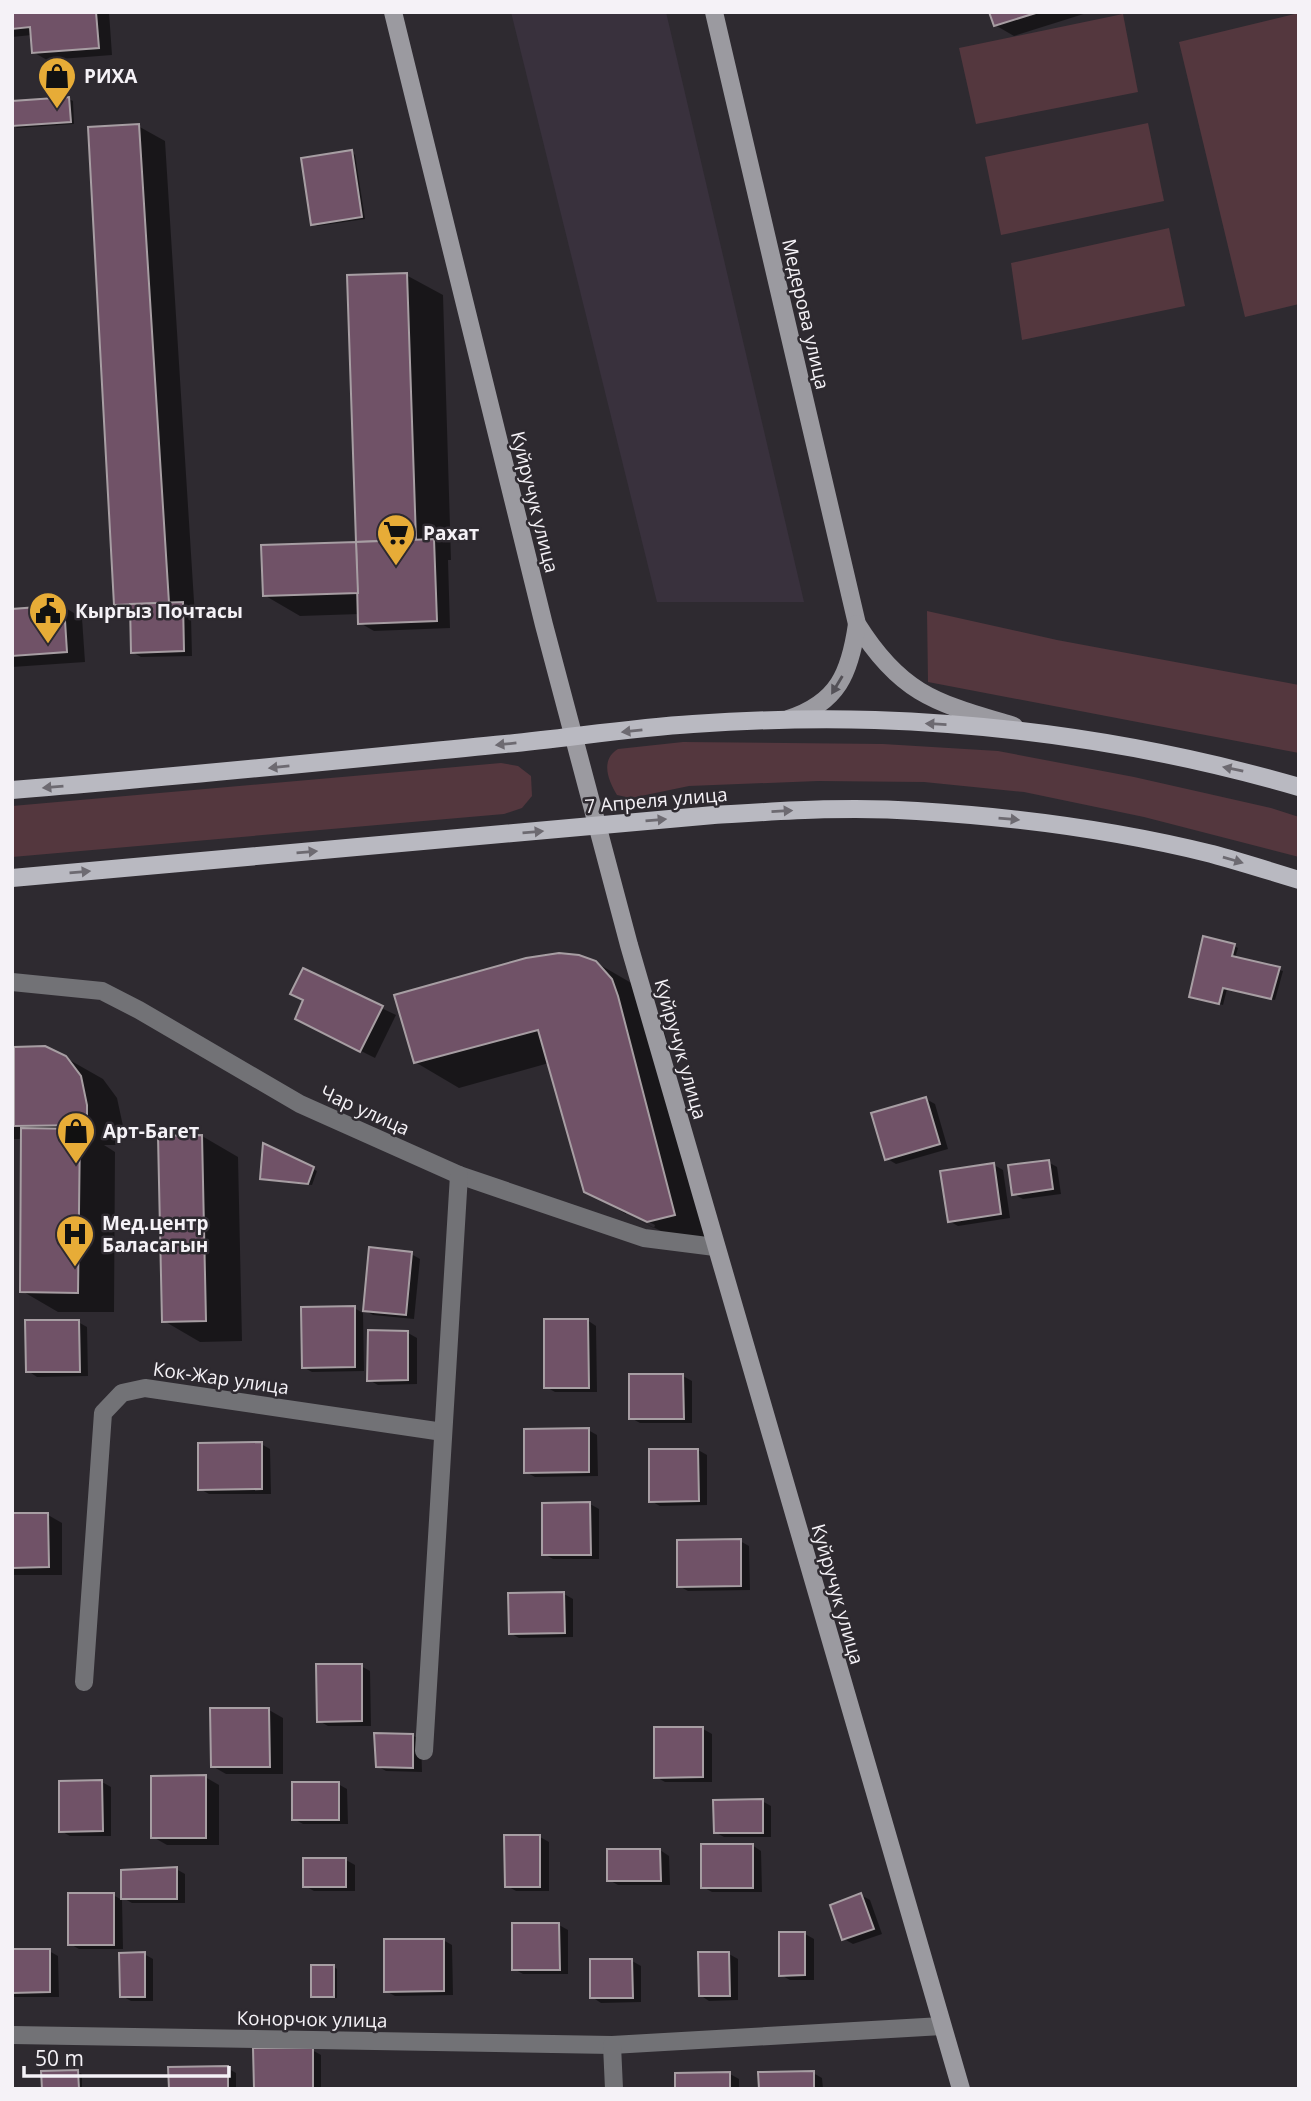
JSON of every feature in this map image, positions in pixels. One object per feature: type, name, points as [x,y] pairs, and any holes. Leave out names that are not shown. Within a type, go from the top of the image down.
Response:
[{"type":"main road","points":[[12,790],[210,774],[691,724],[785,720],[875,720],[1039,733],[1134,747],[1247,772],[1299,787]]},
{"type":"main road","name":"7 Апреля улица","points":[[12,878],[714,815],[816,809],[914,811],[1036,822],[1212,854],[1299,880]]},
{"type":"street","name":"Куйручук улица","points":[[393,12],[544,625],[629,945],[961,2089]]},
{"type":"street","name":"Медерова улица","points":[[714,12],[858,625],[890,669],[918,692],[949,706],[1039,733]]},
{"type":"street","name":"Медерова улица","points":[[785,720],[804,714],[831,696],[845,673],[854,648],[858,625]]},
{"type":"street","name":"Чар улица","points":[[12,982],[102,991],[300,1104],[459,1175],[644,1238],[715,1247]]},
{"type":"street","points":[[424,1751],[459,1175]]},
{"type":"street","name":"Кок-Жар улица","points":[[84,1682],[103,1413],[122,1392],[145,1388],[443,1432]]},
{"type":"street","name":"Конорчок улица","points":[[12,2035],[611,2045],[942,2026]]},
{"type":"street","points":[[611,2045],[614,2089]]},
{"type":"shaded area","points":[[511,12],[666,12],[804,602],[657,602]]},
{"type":"shaded area","points":[[1299,13],[1299,304],[1245,317],[1179,42]]},
{"type":"shaded area","points":[[1123,14],[1138,92],[976,124],[959,48]]},
{"type":"shaded area","points":[[1148,123],[1164,201],[1001,235],[985,157]]},
{"type":"shaded area","points":[[1169,228],[1185,306],[1022,340],[1011,263]]},
{"type":"shaded area","points":[[927,611],[1057,640],[1299,685],[1299,753],[928,682]]},
{"type":"shaded area","points":[[683,742],[883,744],[998,751],[1134,777],[1271,808],[1299,817],[1299,857],[1144,817],[1024,792],[924,782],[818,781],[689,786],[631,798],[617,795],[607,764],[618,749]]},
{"type":"shaded area","points":[[501,763],[518,766],[531,776],[532,796],[522,808],[504,814],[12,857],[12,806]]},
{"type":"building","points":[[12,12],[96,12],[99,48],[32,53],[30,27],[12,29]]},
{"type":"building","points":[[989,12],[1039,12],[994,26]]},
{"type":"building","points":[[69,97],[71,122],[12,126],[12,101]]},
{"type":"building","points":[[139,124],[169,603],[114,605],[88,127]]},
{"type":"building","points":[[352,150],[362,217],[311,225],[301,158]]},
{"type":"building","points":[[407,273],[416,540],[356,542],[347,275]]},
{"type":"building","name":"Рахат","points":[[434,539],[437,621],[358,624],[356,542]]},
{"type":"building","points":[[356,542],[358,593],[263,596],[261,545]]},
{"type":"building","points":[[183,602],[184,651],[131,653],[130,604]]},
{"type":"building","points":[[64,605],[67,652],[12,656],[12,609]]},
{"type":"building","points":[[1203,936],[1235,944],[1232,956],[1280,967],[1271,999],[1223,988],[1219,1004],[1189,997]]},
{"type":"building","points":[[559,953],[579,955],[596,961],[612,979],[675,1215],[647,1222],[584,1192],[538,1030],[414,1063],[394,995],[526,958]]},
{"type":"building","points":[[303,968],[383,1006],[360,1052],[295,1019],[303,1000],[290,994]]},
{"type":"building","points":[[45,1046],[66,1056],[81,1076],[87,1105],[87,1125],[14,1126],[14,1047]]},
{"type":"building","points":[[926,1097],[940,1144],[885,1160],[871,1113]]},
{"type":"building","points":[[21,1128],[80,1129],[78,1293],[20,1292]]},
{"type":"building","points":[[202,1135],[206,1321],[162,1322],[158,1136]]},
{"type":"building","points":[[263,1143],[314,1167],[308,1184],[260,1179]]},
{"type":"building","points":[[1049,1160],[1053,1189],[1012,1195],[1008,1165]]},
{"type":"building","points":[[994,1163],[1001,1214],[948,1222],[940,1171]]},
{"type":"building","points":[[369,1247],[412,1252],[406,1315],[363,1311]]},
{"type":"building","points":[[355,1306],[355,1367],[302,1368],[301,1307]]},
{"type":"building","points":[[544,1319],[588,1319],[589,1388],[544,1388]]},
{"type":"building","points":[[25,1320],[79,1320],[80,1372],[26,1372]]},
{"type":"building","points":[[368,1330],[408,1331],[408,1380],[367,1381]]},
{"type":"building","points":[[629,1374],[683,1374],[684,1419],[629,1419]]},
{"type":"building","points":[[589,1428],[589,1472],[524,1473],[524,1429]]},
{"type":"building","points":[[262,1442],[262,1489],[198,1490],[198,1443]]},
{"type":"building","points":[[649,1449],[698,1449],[699,1501],[649,1502]]},
{"type":"building","points":[[590,1502],[591,1555],[542,1555],[542,1503]]},
{"type":"building","points":[[12,1513],[48,1513],[49,1567],[12,1568]]},
{"type":"building","points":[[741,1539],[741,1586],[677,1587],[677,1540]]},
{"type":"building","points":[[564,1592],[565,1633],[509,1634],[508,1593]]},
{"type":"building","points":[[316,1664],[362,1664],[362,1721],[317,1722]]},
{"type":"building","points":[[210,1708],[269,1708],[270,1767],[211,1767]]},
{"type":"building","points":[[654,1727],[703,1727],[703,1777],[654,1778]]},
{"type":"building","points":[[374,1733],[413,1734],[413,1768],[376,1767]]},
{"type":"building","points":[[206,1775],[206,1838],[151,1838],[151,1776]]},
{"type":"building","points":[[102,1780],[103,1831],[59,1832],[59,1781]]},
{"type":"building","points":[[292,1782],[339,1782],[339,1820],[292,1820]]},
{"type":"building","points":[[763,1799],[763,1833],[714,1833],[713,1800]]},
{"type":"building","points":[[504,1835],[540,1835],[540,1887],[505,1887]]},
{"type":"building","points":[[701,1844],[753,1844],[753,1888],[701,1888]]},
{"type":"building","points":[[607,1849],[660,1849],[661,1881],[607,1881]]},
{"type":"building","points":[[303,1858],[346,1858],[346,1887],[303,1887]]},
{"type":"building","points":[[177,1867],[177,1899],[121,1899],[121,1870]]},
{"type":"building","points":[[68,1893],[114,1893],[114,1945],[68,1945]]},
{"type":"building","points":[[861,1893],[874,1929],[842,1940],[830,1905]]},
{"type":"building","points":[[512,1923],[559,1923],[560,1970],[512,1970]]},
{"type":"building","points":[[779,1932],[805,1932],[805,1975],[779,1976]]},
{"type":"building","points":[[384,1939],[444,1939],[444,1991],[384,1992]]},
{"type":"building","points":[[12,1949],[50,1949],[50,1992],[12,1993]]},
{"type":"building","points":[[145,1952],[145,1997],[120,1997],[119,1953]]},
{"type":"building","points":[[698,1952],[729,1952],[730,1996],[699,1996]]},
{"type":"building","points":[[590,1959],[632,1959],[633,1998],[590,1998]]},
{"type":"building","points":[[311,1965],[334,1965],[334,1997],[311,1997]]},
{"type":"building","points":[[253,2048],[313,2048],[313,2089],[254,2089]]},
{"type":"building","points":[[228,2066],[228,2089],[169,2089],[168,2067]]},
{"type":"building","points":[[78,2070],[79,2089],[42,2089],[41,2071]]},
{"type":"building","points":[[814,2071],[814,2089],[759,2089],[758,2072]]},
{"type":"building","points":[[730,2072],[730,2089],[675,2089],[675,2073]]},
{"type":"place","name":"РИХА","points":[[57,110]]},
{"type":"place","name":"Рахат","points":[[396,567]]},
{"type":"place","name":"Кыргыз Почтасы","points":[[48,645]]},
{"type":"place","name":"Арт-Багет","points":[[76,1165]]},
{"type":"place","name":"Мед.центр Баласагын","points":[[75,1268]]}]
